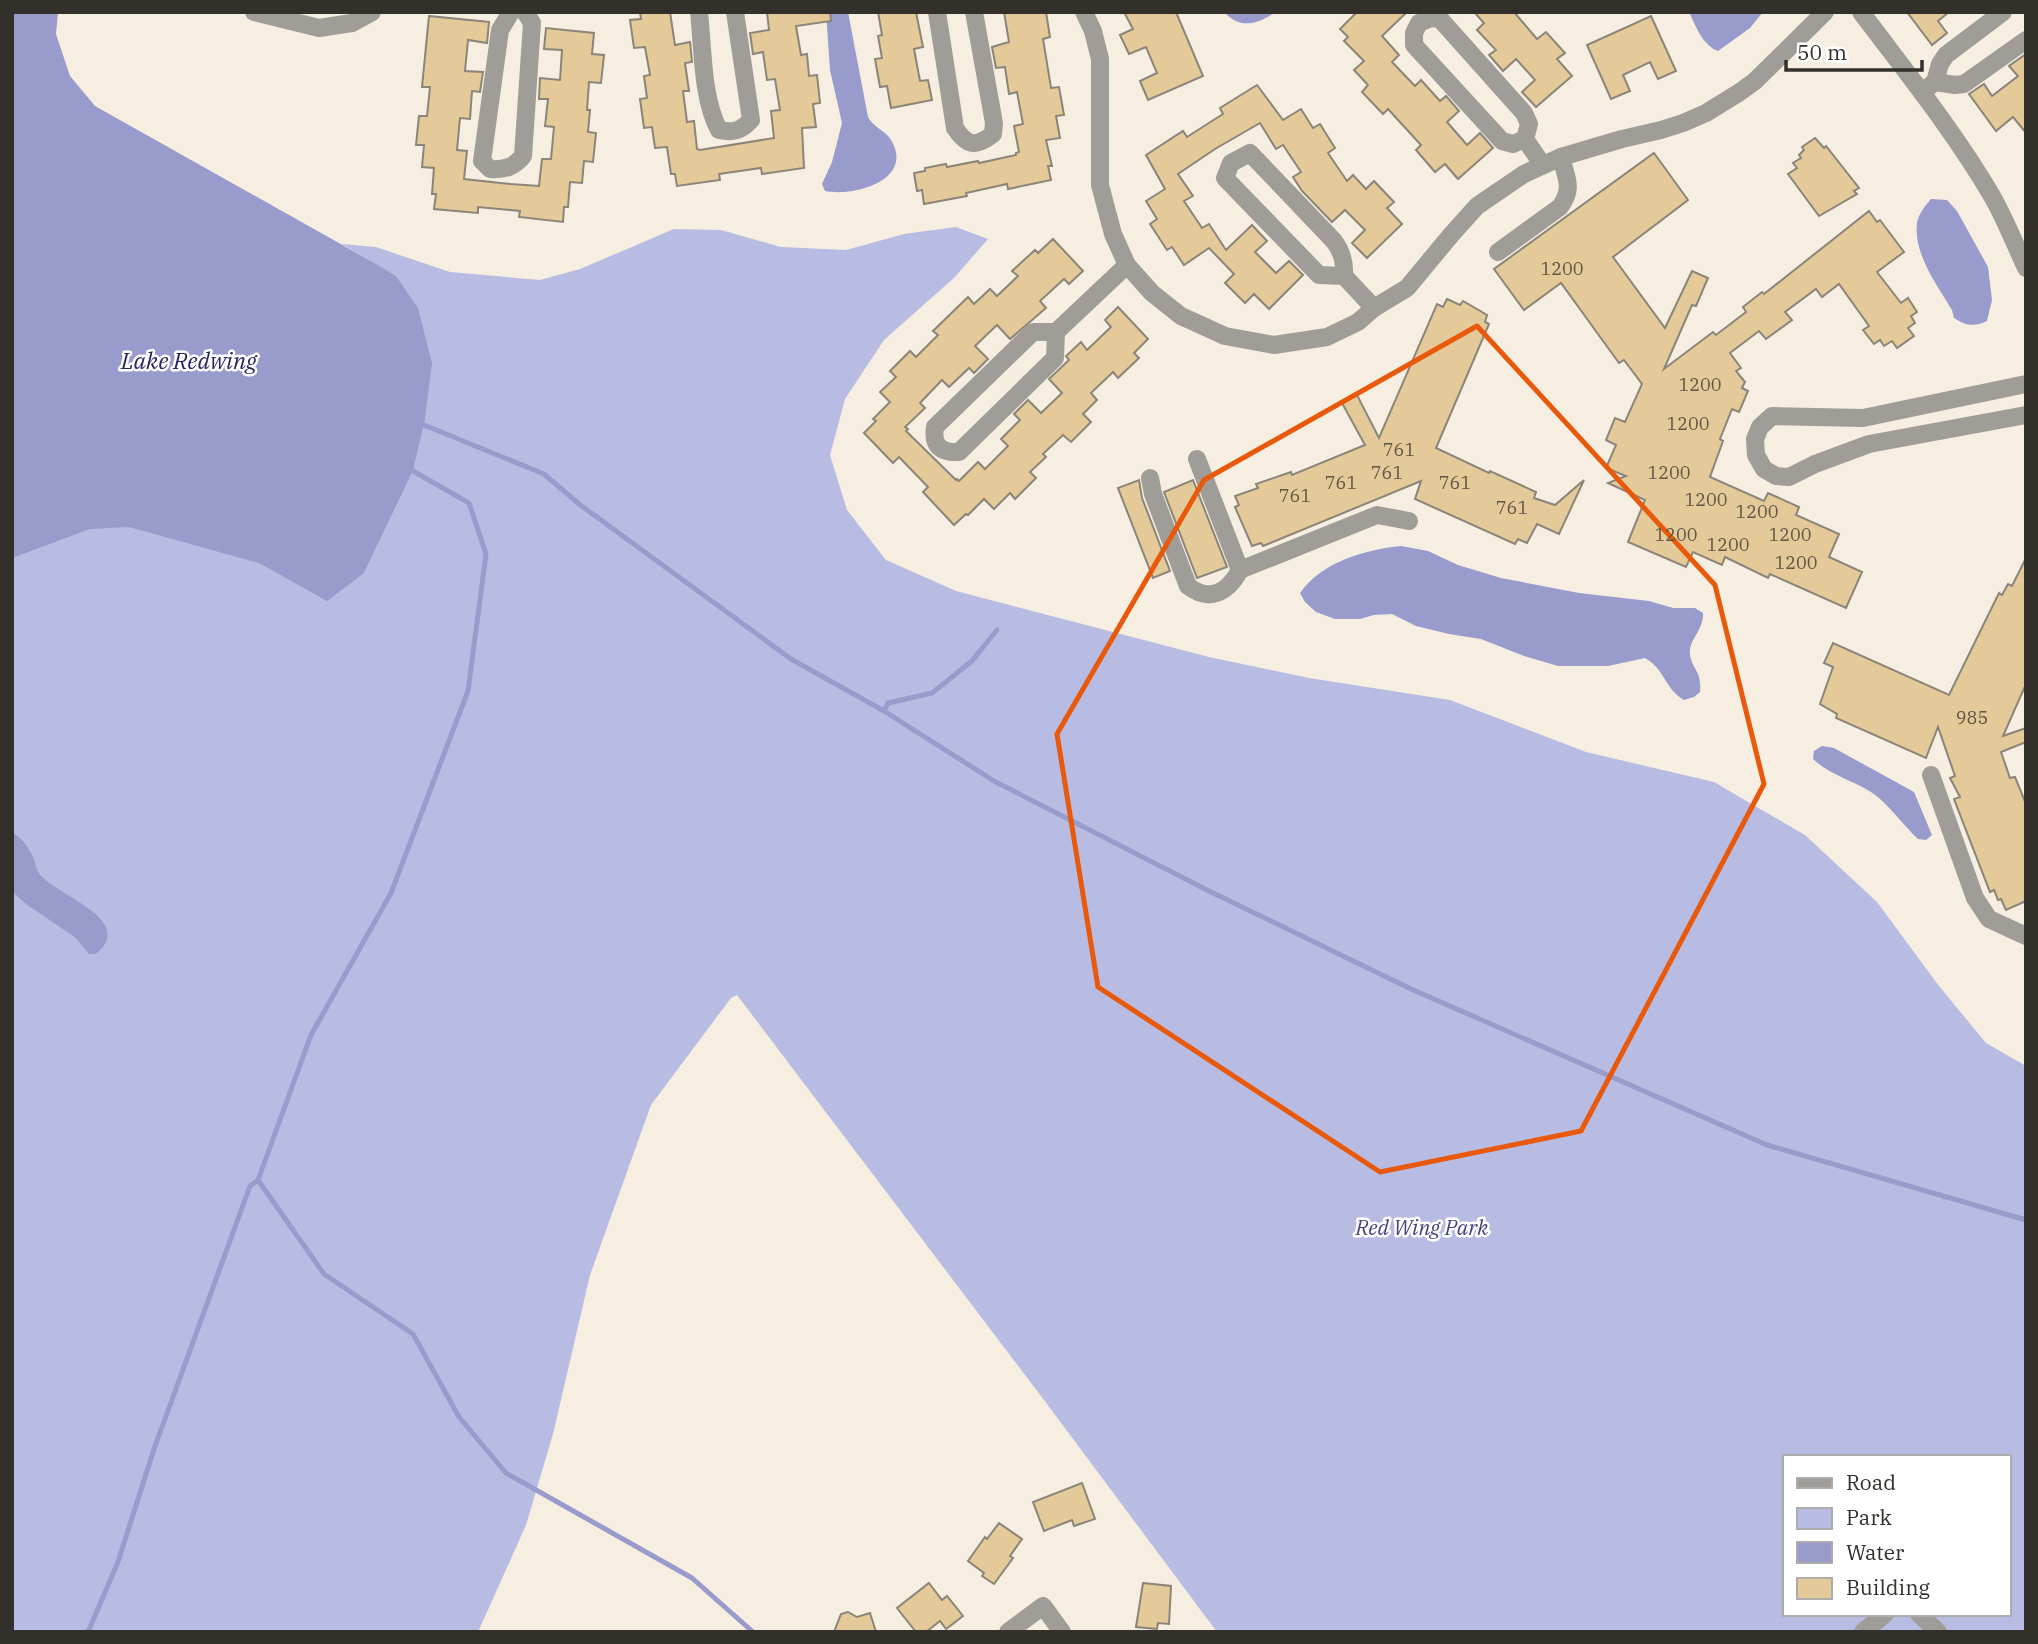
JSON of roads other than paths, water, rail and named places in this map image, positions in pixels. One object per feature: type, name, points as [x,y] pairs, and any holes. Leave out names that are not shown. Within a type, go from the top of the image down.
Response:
[{"type":"street","points":[[254,12],[319,28],[352,23],[372,12]]},
{"type":"street","points":[[512,12],[500,30],[482,161],[490,169],[501,170],[515,166],[523,156],[532,23],[525,12]]},
{"type":"street","points":[[699,12],[712,117],[719,130],[731,132],[743,128],[751,120],[735,12]]},
{"type":"street","points":[[937,12],[955,128],[964,141],[974,144],[993,134],[994,123],[974,12]]},
{"type":"street","points":[[1084,12],[1093,31],[1100,59],[1100,185],[1113,234],[1126,265],[1152,293],[1181,316],[1225,336],[1273,345],[1327,337],[1358,322],[1374,308],[1407,288],[1477,206],[1542,164],[1684,123],[1741,92],[1825,12]]},
{"type":"street","points":[[1861,12],[1929,87],[1993,198],[2026,268]]},
{"type":"street","points":[[1929,87],[1946,55],[2003,12]]},
{"type":"street","points":[[1525,139],[1513,144],[1502,141],[1415,45],[1414,33],[1419,23],[1431,18],[1440,19],[1524,113],[1529,124],[1525,139],[1542,164]]},
{"type":"street","points":[[1929,87],[1964,84],[2026,40]]},
{"type":"street","points":[[1344,276],[1345,264],[1334,241],[1250,153],[1231,163],[1225,178],[1319,275],[1344,276],[1374,308]]},
{"type":"street","points":[[1498,252],[1560,207],[1567,197],[1569,188],[1561,157]]},
{"type":"street","points":[[1056,332],[1055,358],[959,452],[947,453],[939,448],[933,437],[935,427],[1033,332],[1056,332],[1126,265]]},
{"type":"street","points":[[2026,384],[1863,418],[1772,416],[1760,427],[1755,439],[1756,455],[1764,469],[1776,476],[1789,477],[1815,464],[1869,444],[2026,415]]},
{"type":"street","points":[[1197,459],[1240,570]]},
{"type":"street","points":[[1150,478],[1153,494],[1188,586],[1207,595],[1220,593],[1234,582],[1240,570],[1377,515],[1409,521]]},
{"type":"street","points":[[1931,775],[1975,898],[1989,919],[2026,936]]},
{"type":"street","points":[[1008,1632],[1044,1606],[1062,1632]]},
{"type":"street","points":[[1863,1632],[1883,1616]]},
{"type":"street","points":[[1921,1616],[1938,1632]]},
{"type":"water","name":"Lake Redwing","points":[[12,12],[58,12],[56,34],[70,76],[95,106],[396,276],[418,308],[432,363],[424,425],[413,471],[364,573],[327,601],[259,563],[129,527],[90,529],[12,558]]},
{"type":"water","points":[[826,12],[848,12],[868,117],[889,137],[896,154],[895,166],[888,175],[878,183],[851,191],[825,191],[822,184],[832,162],[842,123],[830,70]]},
{"type":"water","points":[[1224,12],[1276,12],[1256,22],[1243,23],[1230,18]]},
{"type":"water","points":[[1689,12],[1763,12],[1750,28],[1718,51],[1704,40]]},
{"type":"water","points":[[1931,199],[1947,200],[1957,211],[1988,267],[1992,300],[1987,321],[1970,325],[1954,318],[1927,268],[1919,246],[1917,223]]},
{"type":"water","points":[[1401,546],[1428,551],[1458,565],[1501,578],[1579,593],[1649,601],[1673,608],[1695,608],[1703,613],[1703,619],[1691,644],[1690,655],[1699,675],[1700,692],[1684,700],[1672,690],[1652,662],[1645,658],[1608,666],[1558,666],[1481,639],[1416,626],[1392,614],[1360,619],[1335,619],[1316,612],[1300,593],[1309,582],[1333,565],[1359,554]]},
{"type":"water","points":[[1822,746],[1834,748],[1914,792],[1932,835],[1926,840],[1918,839],[1877,797],[1820,765],[1813,759],[1814,751]]},
{"type":"water","points":[[12,832],[27,846],[38,872],[46,881],[100,919],[107,930],[106,941],[96,954],[89,954],[76,938],[26,904],[12,891]]},
{"type":"waterway","points":[[424,425],[544,474],[579,504],[791,659],[884,711],[994,781],[1207,890],[1411,989],[1767,1145],[2026,1220]]},
{"type":"waterway","points":[[88,1632],[118,1562],[154,1449],[250,1186],[258,1180],[311,1035],[391,893],[468,691],[486,554],[469,503],[413,471]]},
{"type":"waterway","points":[[884,711],[888,703],[932,693],[972,661],[997,630]]},
{"type":"waterway","points":[[258,1180],[324,1274],[413,1334],[459,1417],[506,1473],[692,1578],[753,1632]]},
{"type":"park label","name":"Red Wing Park","points":[[1422,1228]]}]
